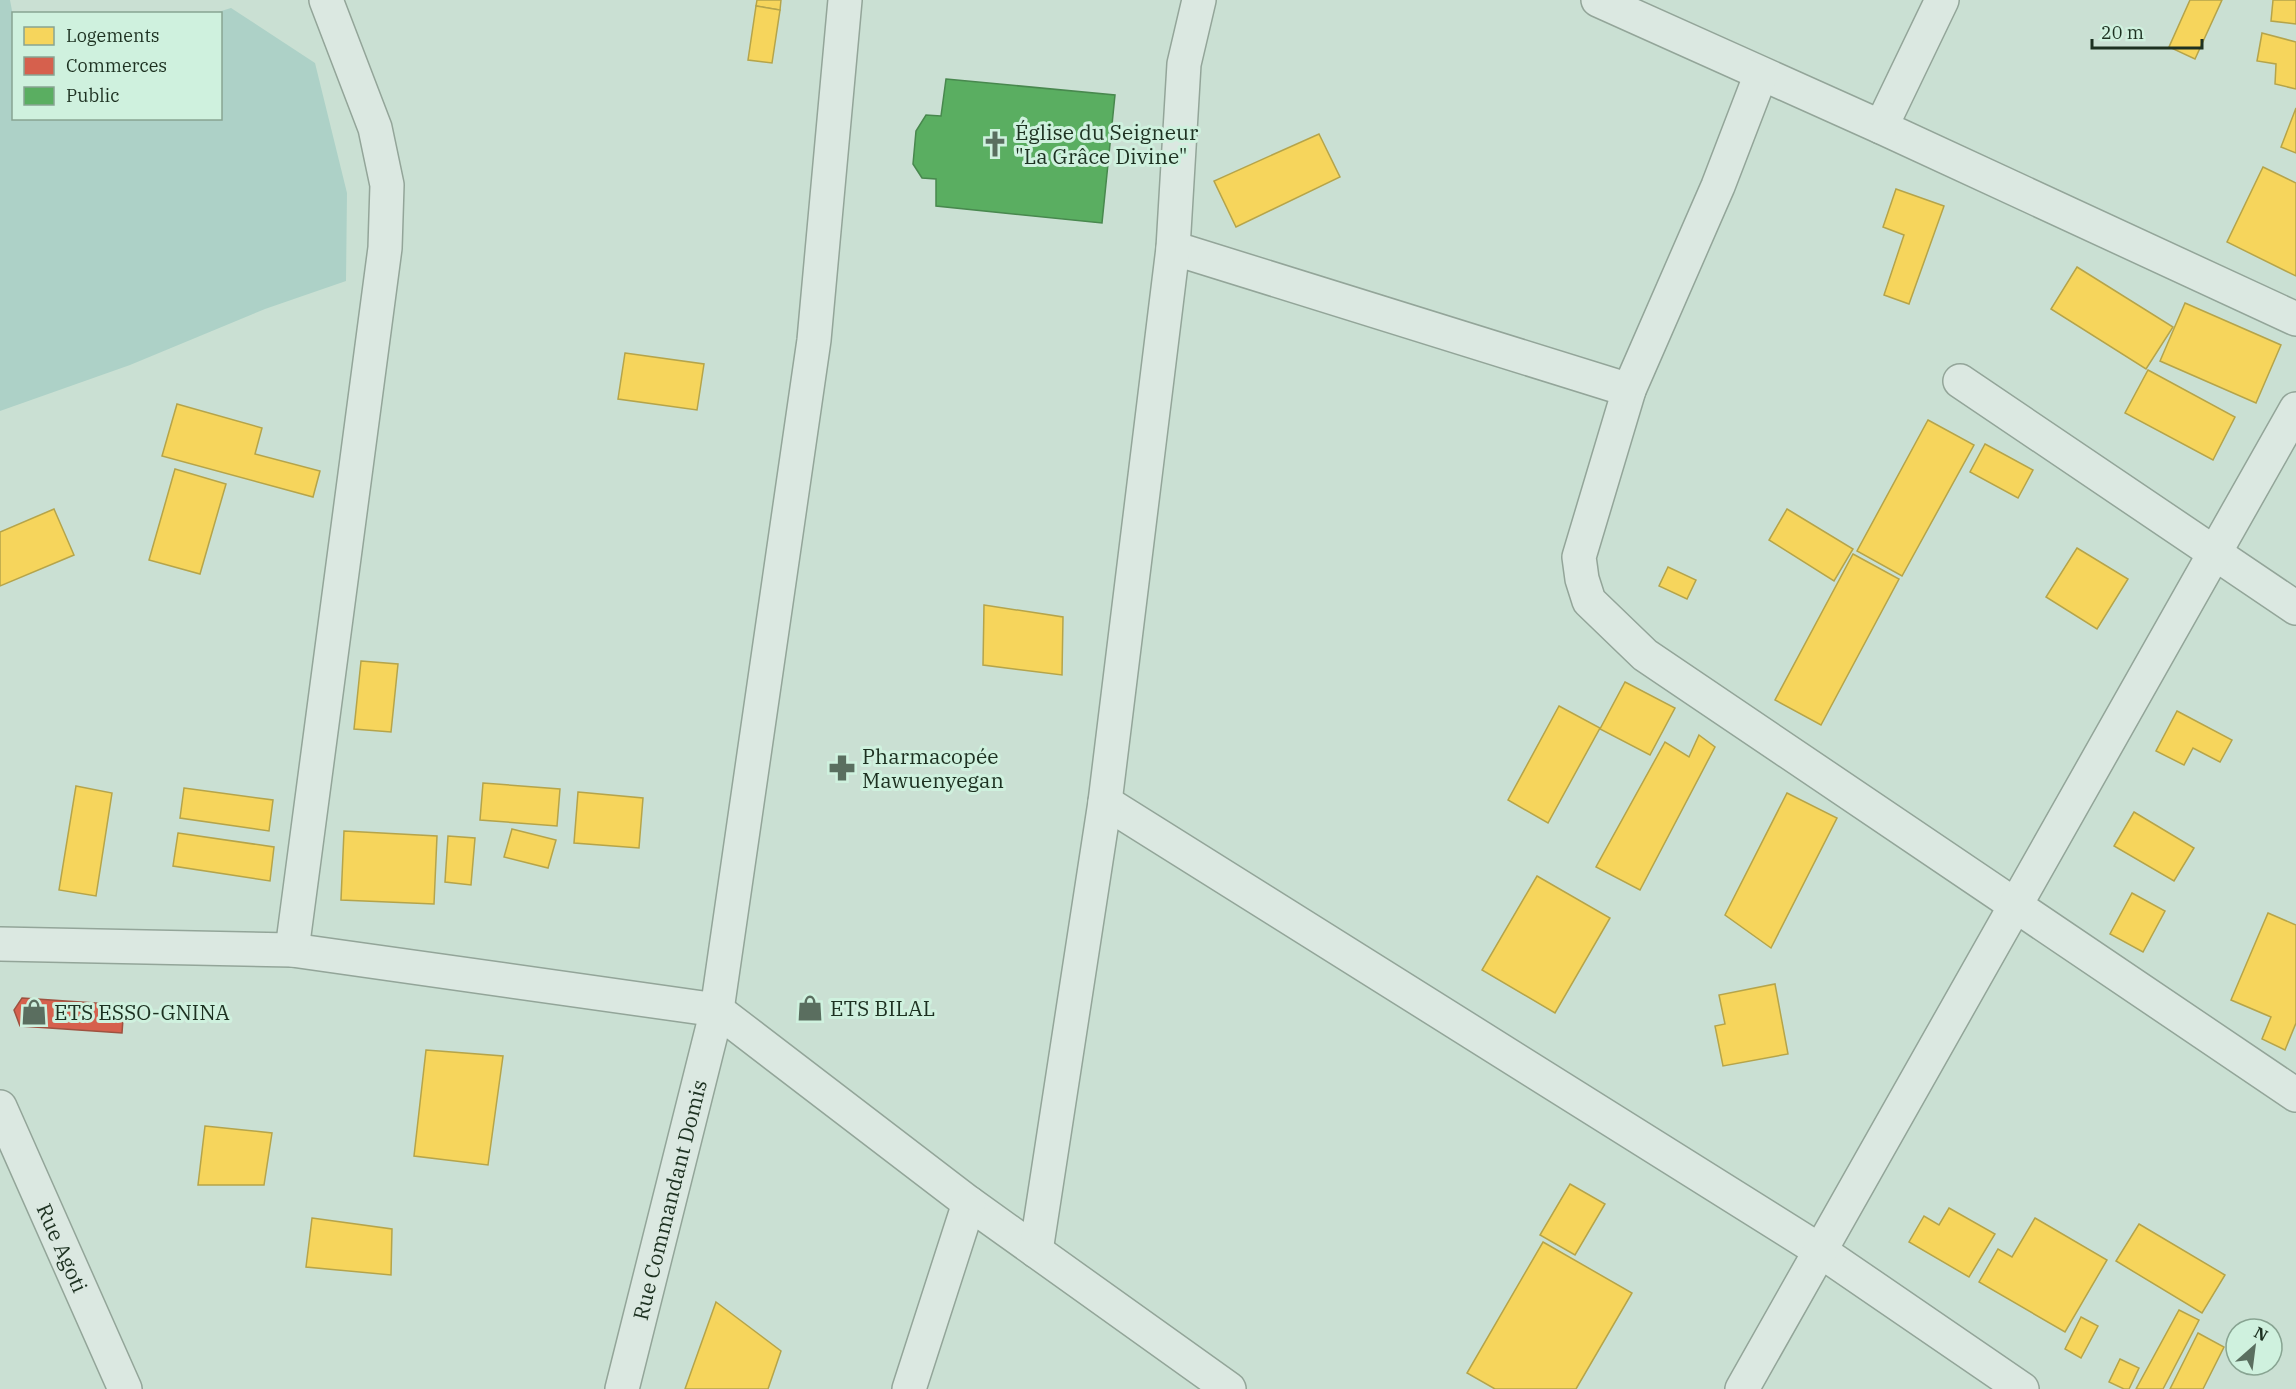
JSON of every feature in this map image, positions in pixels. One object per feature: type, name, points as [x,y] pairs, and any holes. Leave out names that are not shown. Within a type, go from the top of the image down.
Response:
[{"type":"street","points":[[292,950],[385,248],[387,195],[375,128],[326,0]]},
{"type":"street","name":"Rue Commandant Domis","points":[[622,1389],[717,1010],[814,340],[845,0]]},
{"type":"street","points":[[1036,1251],[1106,802],[1173,248],[1184,64],[1199,0]]},
{"type":"street","points":[[1598,0],[1881,127],[2296,319]]},
{"type":"street","points":[[1881,127],[1942,0]]},
{"type":"street","points":[[1761,74],[1718,186],[1629,390],[1579,557],[1582,579],[1589,602],[1645,655],[2296,1095]]},
{"type":"street","points":[[1173,248],[1629,390]]},
{"type":"street","points":[[1960,381],[2296,608]]},
{"type":"street","points":[[1742,1389],[2296,409]]},
{"type":"street","points":[[1106,802],[1820,1250],[2022,1389]]},
{"type":"street","points":[[0,944],[292,950],[717,1010],[969,1203],[1229,1389]]},
{"type":"street","name":"Rue Agoti","points":[[0,1107],[126,1389]]},
{"type":"street","points":[[909,1389],[969,1203]]},
{"type":"shaded area","points":[[0,0],[10,0],[12,12],[12,120],[222,120],[222,12],[218,12],[231,8],[315,63],[347,193],[346,281],[265,309],[130,365],[0,411]]},
{"type":"building: Logements","points":[[757,0],[781,0],[780,10],[756,6]]},
{"type":"building: Logements","points":[[2190,0],[2222,0],[2195,59],[2169,47]]},
{"type":"building: Logements","points":[[2273,0],[2296,0],[2296,24],[2271,21]]},
{"type":"building: Logements","points":[[756,6],[780,10],[772,63],[748,60]]},
{"type":"building: Logements","points":[[2262,33],[2296,42],[2296,89],[2275,84],[2276,64],[2257,61]]},
{"type":"building: Logements","points":[[2296,108],[2296,153],[2281,147]]},
{"type":"building: Logements","points":[[1319,134],[1340,177],[1236,227],[1214,181]]},
{"type":"building: Logements","points":[[2263,167],[2296,183],[2296,276],[2227,242]]},
{"type":"building: Logements","points":[[1896,189],[1944,206],[1909,304],[1884,295],[1904,235],[1883,227]]},
{"type":"building: Logements","points":[[2077,267],[2173,327],[2146,369],[2051,309]]},
{"type":"building: Logements","points":[[2185,303],[2281,345],[2256,403],[2160,361]]},
{"type":"building: Logements","points":[[625,353],[704,364],[697,410],[618,399]]},
{"type":"building: Logements","points":[[2148,370],[2235,417],[2213,460],[2125,413]]},
{"type":"building: Logements","points":[[177,404],[262,428],[255,454],[320,471],[313,497],[162,456]]},
{"type":"building: Logements","points":[[1928,420],[1974,445],[1902,576],[1857,551]]},
{"type":"building: Logements","points":[[1985,444],[2033,470],[2018,498],[1970,472]]},
{"type":"building: Logements","points":[[175,469],[226,484],[200,574],[149,560]]},
{"type":"building: Logements","points":[[54,509],[74,555],[0,586],[0,532]]},
{"type":"building: Logements","points":[[1787,509],[1853,549],[1834,581],[1769,540]]},
{"type":"building: Logements","points":[[2077,548],[2128,579],[2097,629],[2046,597]]},
{"type":"building: Logements","points":[[1853,554],[1899,579],[1821,725],[1775,700]]},
{"type":"building: Logements","points":[[1668,567],[1696,580],[1687,599],[1659,586]]},
{"type":"building: Logements","points":[[984,605],[1063,617],[1062,675],[983,665]]},
{"type":"building: Logements","points":[[361,661],[398,664],[391,732],[354,729]]},
{"type":"building: Logements","points":[[1625,682],[1675,708],[1650,755],[1600,729]]},
{"type":"building: Logements","points":[[1559,706],[1600,728],[1548,823],[1508,800]]},
{"type":"building: Logements","points":[[2177,711],[2232,740],[2220,762],[2193,748],[2184,765],[2156,751]]},
{"type":"building: Logements","points":[[1699,735],[1715,747],[1640,890],[1596,867],[1665,742],[1689,757]]},
{"type":"building: Logements","points":[[483,783],[560,789],[557,826],[480,820]]},
{"type":"building: Logements","points":[[76,786],[112,793],[96,896],[59,890]]},
{"type":"building: Logements","points":[[184,788],[273,800],[269,831],[180,818]]},
{"type":"building: Logements","points":[[578,792],[643,798],[639,848],[574,843]]},
{"type":"building: Logements","points":[[1787,793],[1837,818],[1771,948],[1725,915]]},
{"type":"building: Logements","points":[[2134,812],[2194,848],[2174,881],[2114,846]]},
{"type":"building: Logements","points":[[512,829],[556,840],[548,868],[504,857]]},
{"type":"building: Logements","points":[[344,831],[437,836],[434,904],[341,900]]},
{"type":"building: Logements","points":[[178,833],[274,847],[270,881],[173,866]]},
{"type":"building: Logements","points":[[448,836],[475,838],[471,885],[445,882]]},
{"type":"building: Logements","points":[[1537,876],[1610,918],[1555,1013],[1482,970]]},
{"type":"building: Logements","points":[[2132,893],[2165,911],[2143,952],[2110,934]]},
{"type":"building: Logements","points":[[2268,913],[2296,925],[2296,1023],[2285,1050],[2262,1039],[2271,1017],[2231,1000]]},
{"type":"building: Logements","points":[[1775,984],[1788,1054],[1723,1066],[1715,1026],[1725,1024],[1719,995]]},
{"type":"building: Logements","points":[[426,1050],[503,1056],[488,1165],[414,1156]]},
{"type":"building: Logements","points":[[205,1126],[272,1133],[264,1185],[198,1185]]},
{"type":"building: Logements","points":[[1570,1184],[1605,1204],[1575,1255],[1540,1235]]},
{"type":"building: Logements","points":[[1949,1208],[1995,1234],[1969,1277],[1909,1242],[1924,1216],[1939,1225]]},
{"type":"building: Logements","points":[[312,1218],[392,1229],[391,1275],[306,1267]]},
{"type":"building: Logements","points":[[2035,1218],[2107,1260],[2065,1332],[1979,1282],[1998,1249],[2012,1257]]},
{"type":"building: Logements","points":[[2139,1224],[2225,1275],[2202,1313],[2116,1261]]},
{"type":"building: Logements","points":[[1543,1242],[1632,1293],[1576,1389],[1495,1389],[1467,1373]]},
{"type":"building: Logements","points":[[716,1302],[781,1351],[768,1389],[685,1389]]},
{"type":"building: Logements","points":[[2179,1310],[2199,1320],[2163,1389],[2136,1389]]},
{"type":"building: Logements","points":[[2081,1317],[2098,1326],[2081,1358],[2065,1349]]},
{"type":"building: Logements","points":[[2198,1333],[2224,1347],[2203,1389],[2170,1389]]},
{"type":"building: Logements","points":[[2120,1359],[2139,1368],[2129,1389],[2109,1382]]},
{"type":"building: Commerces","points":[[22,998],[124,1005],[122,1033],[20,1026],[14,1010]]},
{"type":"building: Public","points":[[946,79],[1115,95],[1102,223],[936,206],[936,179],[922,178],[913,164],[916,131],[926,115],[941,116]]},
{"type":"place","name":"Église du Seigneur \"La Grâce Divine\"","points":[[995,144]]},
{"type":"place","name":"Pharmacopée Mawuenyegan","points":[[842,768]]},
{"type":"place","name":"ETS BILAL","points":[[810,1008]]},
{"type":"place","name":"ETS ESSO-GNINA","points":[[34,1012]]}]
